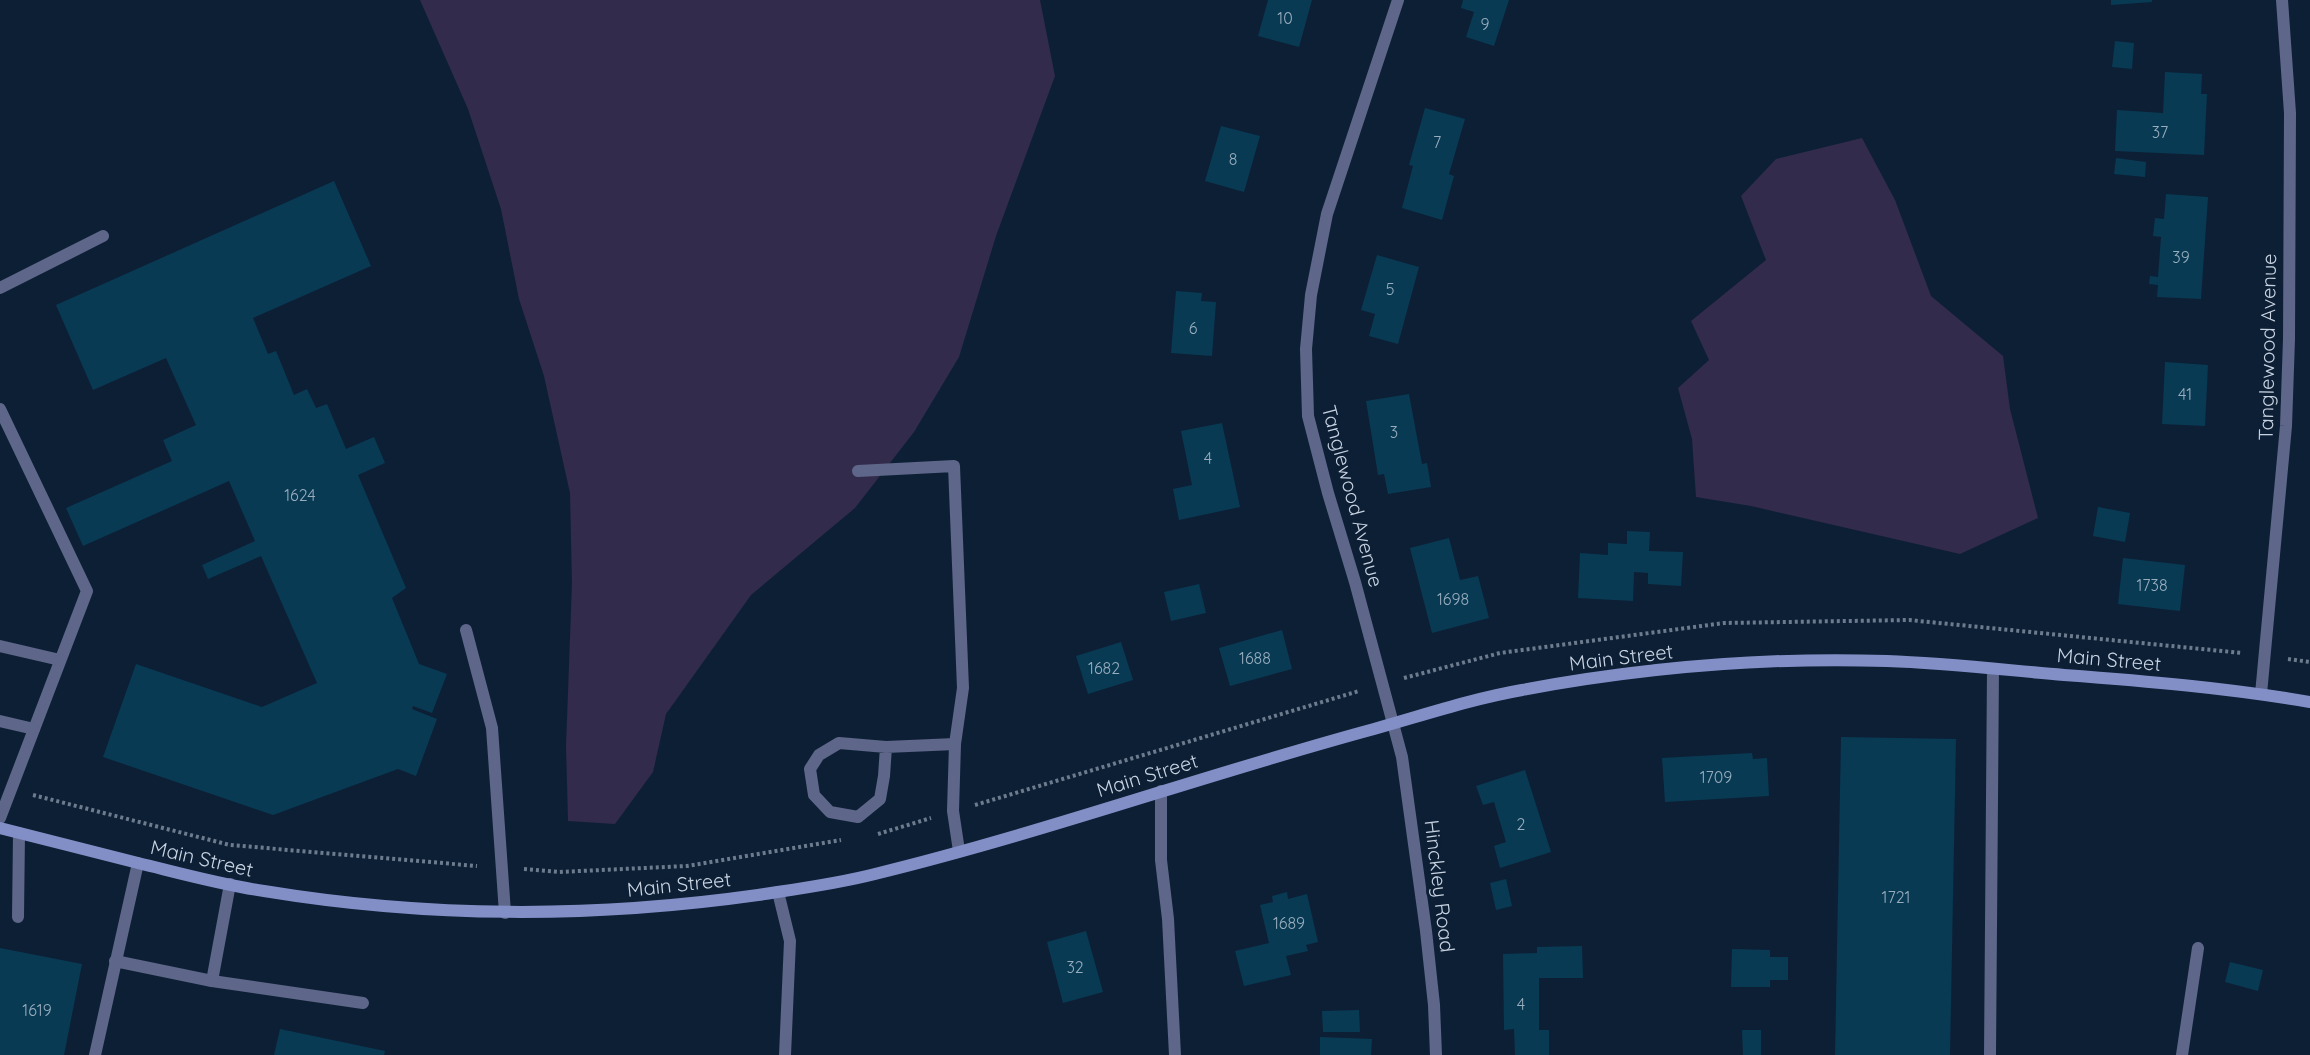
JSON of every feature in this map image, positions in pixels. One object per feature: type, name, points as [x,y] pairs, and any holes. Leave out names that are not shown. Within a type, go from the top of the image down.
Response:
[{"type":"main road","name":"Main Street","points":[[0,828],[259,891],[340,902],[505,913],[585,912],[694,904],[778,892],[874,874],[1014,837],[1161,791],[1471,700],[1529,688],[1715,665],[1886,661],[2262,694],[2310,702]]},
{"type":"street","name":"Tanglewood Avenue","points":[[1394,723],[1308,416],[1306,349],[1311,295],[1327,214],[1398,0]]},
{"type":"street","name":"Tanglewood Avenue","points":[[2262,694],[2286,426],[2289,350],[2290,112],[2282,0]]},
{"type":"street","points":[[0,288],[103,236]]},
{"type":"street","points":[[0,409],[87,591],[0,818]]},
{"type":"street","points":[[858,471],[954,466],[963,688],[955,744],[953,812],[959,851]]},
{"type":"street","points":[[466,630],[492,728],[505,913]]},
{"type":"street","points":[[0,646],[60,660]]},
{"type":"street","points":[[1990,1055],[1993,669]]},
{"type":"street","points":[[0,721],[34,729]]},
{"type":"street","name":"Hinckley Road","points":[[1394,723],[1402,756],[1426,931],[1434,1005],[1436,1055]]},
{"type":"street","points":[[886,747],[880,799],[858,817],[830,812],[814,795],[810,769],[819,755],[839,743],[886,747],[955,744]]},
{"type":"street","points":[[1161,791],[1161,860],[1168,919],[1175,1055]]},
{"type":"street","points":[[18,917],[19,833]]},
{"type":"street","points":[[95,1055],[138,863]]},
{"type":"street","points":[[212,981],[230,884]]},
{"type":"street","points":[[778,892],[790,941],[785,1055]]},
{"type":"street","points":[[2182,1055],[2198,948]]},
{"type":"street","points":[[116,961],[212,981],[363,1004]]},
{"type":"path","points":[[877,834],[1332,700]]},
{"type":"path","points":[[11,790],[230,845],[559,872],[687,866],[843,839]]},
{"type":"shaded area","points":[[420,0],[1040,0],[1055,76],[996,236],[959,357],[914,432],[855,508],[751,595],[666,714],[653,772],[615,824],[568,821],[566,746],[572,584],[570,493],[544,376],[519,299],[501,209],[468,109]]},
{"type":"shaded area","points":[[1862,138],[1895,200],[1931,296],[2003,356],[2010,409],[2038,518],[1960,554],[1751,506],[1696,497],[1692,439],[1678,388],[1709,360],[1691,321],[1766,260],[1741,196],[1776,159]]},
{"type":"building","points":[[1268,0],[1312,0],[1299,47],[1258,36]]},
{"type":"building","points":[[1463,0],[1509,0],[1494,46],[1466,37],[1474,12],[1461,8]]},
{"type":"building","points":[[2111,0],[2152,0],[2152,2],[2111,5]]},
{"type":"building","points":[[2115,41],[2134,43],[2132,69],[2112,67]]},
{"type":"building","points":[[2165,72],[2202,74],[2201,94],[2207,94],[2204,155],[2115,151],[2117,110],[2163,113]]},
{"type":"building","points":[[1425,108],[1465,119],[1449,174],[1454,176],[1442,220],[1402,208],[1413,166],[1409,165]]},
{"type":"building","points":[[1221,126],[1260,136],[1244,192],[1205,181]]},
{"type":"building","points":[[2116,158],[2146,162],[2145,177],[2114,174]]},
{"type":"building","points":[[334,181],[371,266],[253,318],[268,354],[276,351],[294,395],[307,389],[316,408],[327,404],[346,449],[374,437],[385,463],[358,475],[406,588],[392,598],[419,664],[447,674],[432,713],[413,706],[412,709],[437,719],[416,776],[398,769],[273,815],[103,757],[136,664],[262,707],[317,683],[261,556],[208,579],[202,565],[255,541],[229,481],[83,546],[66,508],[172,461],[163,440],[196,425],[166,358],[93,390],[56,305]]},
{"type":"building","points":[[2166,194],[2208,197],[2201,299],[2157,297],[2158,285],[2149,284],[2150,276],[2158,277],[2161,237],[2153,236],[2155,218],[2164,219]]},
{"type":"building","points":[[1377,255],[1419,267],[1398,344],[1369,336],[1375,314],[1361,310]]},
{"type":"building","points":[[1176,291],[1202,293],[1201,301],[1216,302],[1212,356],[1171,353]]},
{"type":"building","points":[[2165,362],[2208,365],[2205,426],[2162,424]]},
{"type":"building","points":[[1409,394],[1422,464],[1427,463],[1431,487],[1388,494],[1384,474],[1378,475],[1366,401]]},
{"type":"building","points":[[1222,423],[1240,507],[1179,520],[1173,489],[1192,485],[1181,431]]},
{"type":"building","points":[[2098,507],[2130,513],[2125,542],[2093,536]]},
{"type":"building","points":[[1627,531],[1650,532],[1649,551],[1683,552],[1681,586],[1648,584],[1648,573],[1634,572],[1633,601],[1578,598],[1580,553],[1608,555],[1608,543],[1627,544]]},
{"type":"building","points":[[1449,538],[1460,580],[1478,576],[1489,618],[1432,633],[1410,548]]},
{"type":"building","points":[[2123,558],[2185,565],[2180,611],[2118,604]]},
{"type":"building","points":[[1199,584],[1206,613],[1171,621],[1164,592]]},
{"type":"building","points":[[1282,630],[1292,669],[1230,686],[1219,648]]},
{"type":"building","points":[[1121,642],[1133,680],[1088,694],[1076,656]]},
{"type":"building","points":[[1841,737],[1956,739],[1950,1055],[1835,1055]]},
{"type":"building","points":[[1752,753],[1753,759],[1767,758],[1769,796],[1665,802],[1662,758]]},
{"type":"building","points":[[1525,770],[1551,852],[1500,868],[1494,846],[1506,842],[1494,802],[1483,805],[1476,786]]},
{"type":"building","points":[[1506,879],[1512,906],[1496,910],[1490,883]]},
{"type":"building","points":[[1287,892],[1288,899],[1307,894],[1318,942],[1306,945],[1308,951],[1286,956],[1291,975],[1244,986],[1235,951],[1269,943],[1260,905],[1273,902],[1272,896]]},
{"type":"building","points":[[1086,931],[1103,992],[1063,1003],[1047,942]]},
{"type":"building","points":[[1582,946],[1583,978],[1539,978],[1539,1030],[1549,1030],[1549,1055],[1515,1055],[1514,1029],[1504,1030],[1503,954],[1537,953],[1537,947]]},
{"type":"building","points":[[0,948],[82,964],[64,1055],[0,1055]]},
{"type":"building","points":[[1732,949],[1770,950],[1770,957],[1788,957],[1788,980],[1770,980],[1770,987],[1731,987]]},
{"type":"building","points":[[2230,962],[2263,970],[2258,991],[2225,982]]},
{"type":"building","points":[[1359,1010],[1360,1032],[1323,1032],[1322,1011]]},
{"type":"building","points":[[280,1029],[385,1051],[384,1055],[274,1055]]},
{"type":"building","points":[[1742,1030],[1761,1030],[1761,1055],[1743,1055]]},
{"type":"building","points":[[1320,1037],[1372,1039],[1371,1055],[1320,1055]]}]
